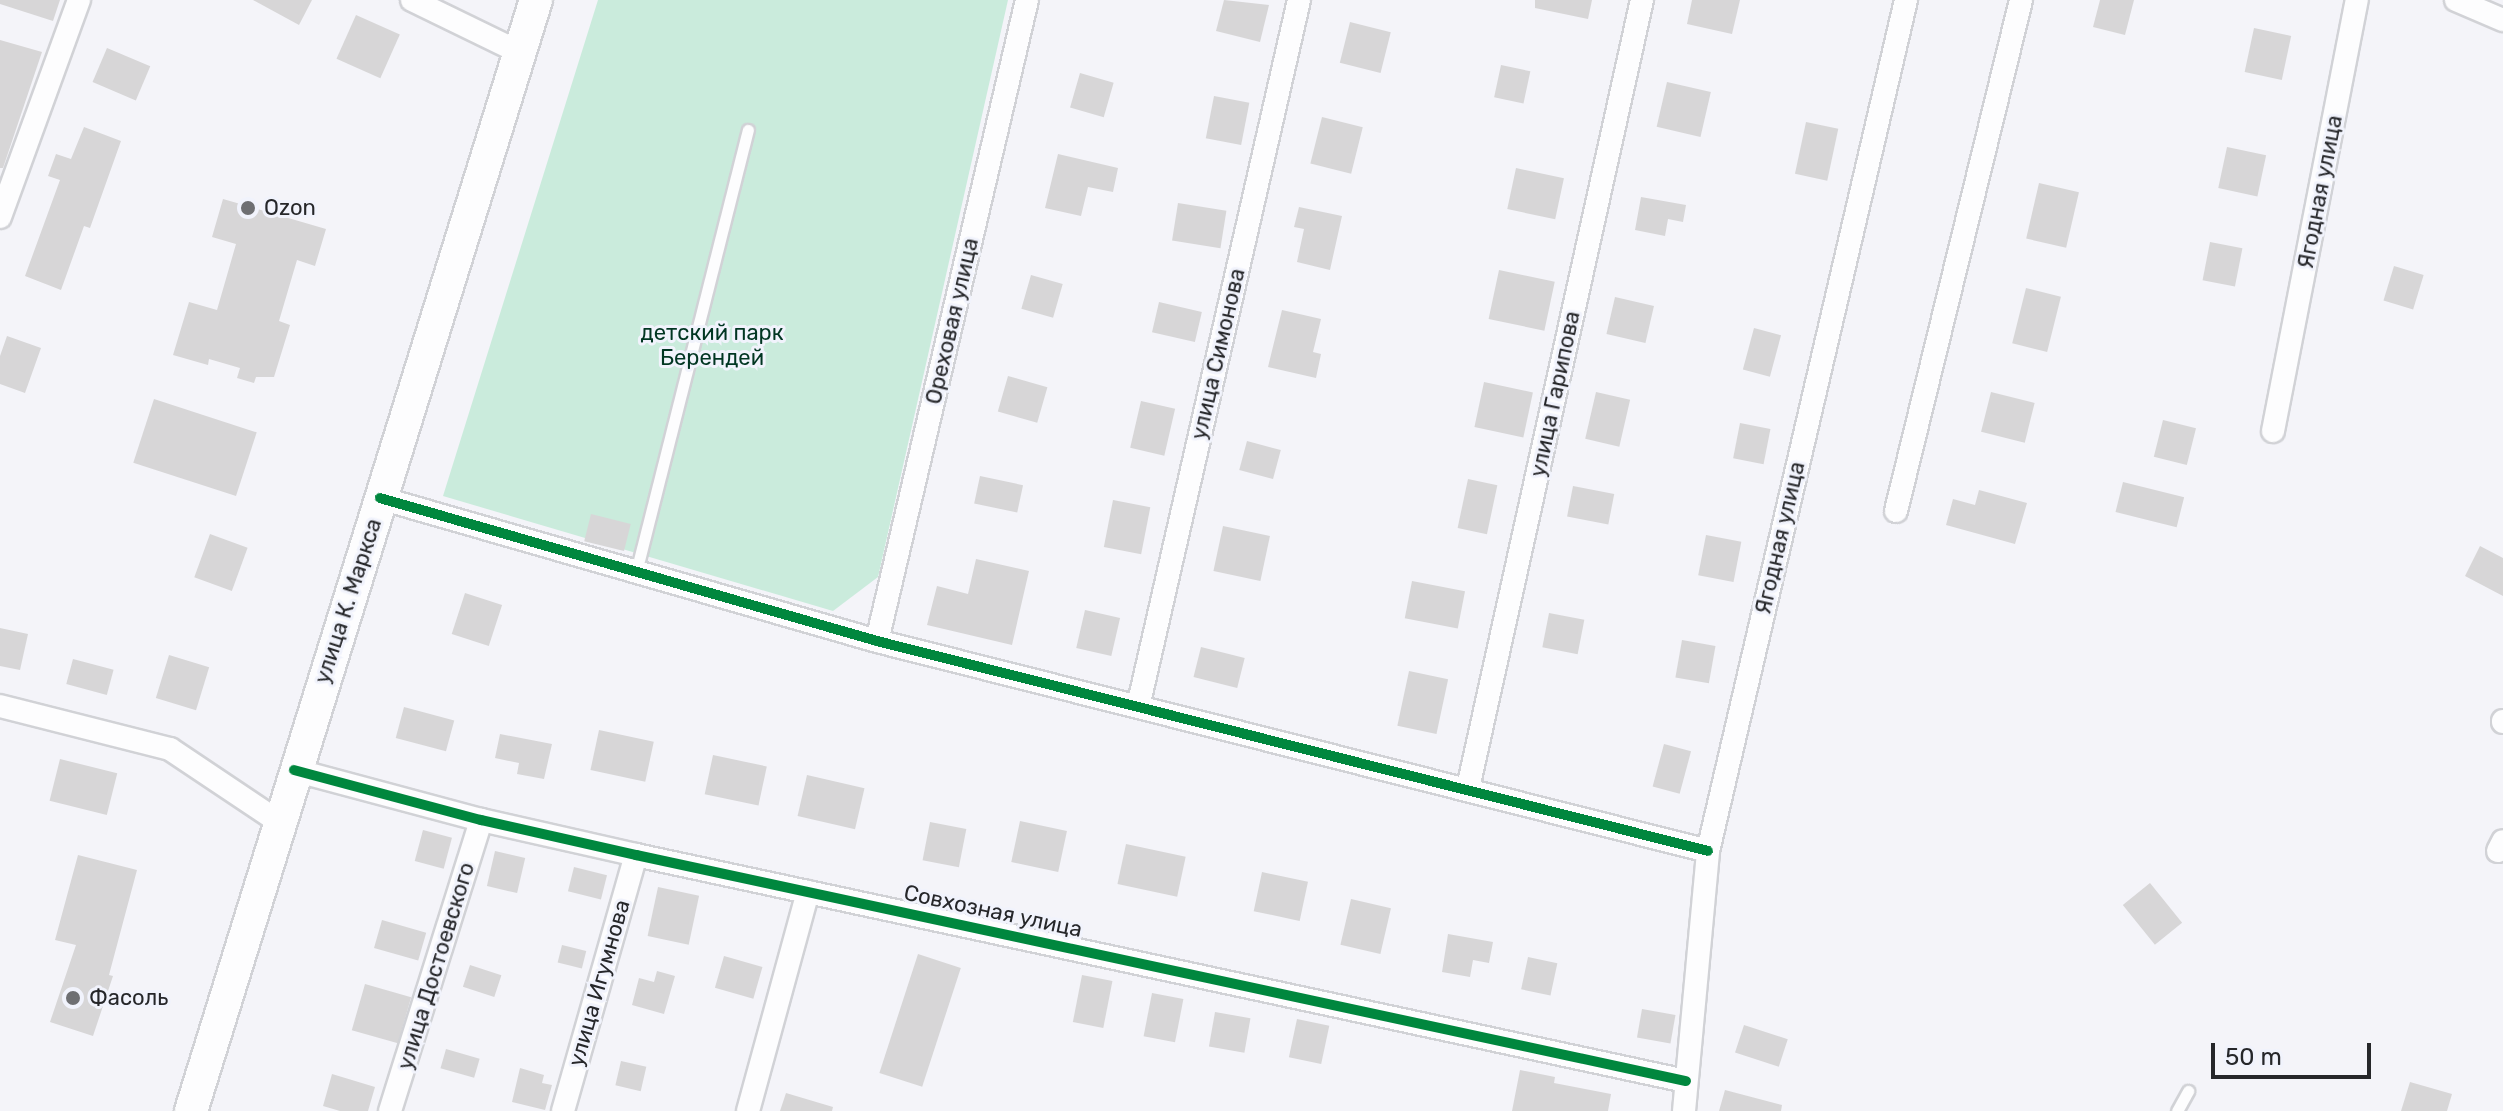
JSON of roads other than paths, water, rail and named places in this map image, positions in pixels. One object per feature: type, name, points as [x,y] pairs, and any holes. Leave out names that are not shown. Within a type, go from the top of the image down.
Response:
[{"type":"main road","name":"улица К. Маркса","points":[[191,1111],[294,770],[536,0]]},
{"type":"street","points":[[0,217],[79,0]]},
{"type":"street","points":[[412,0],[519,52]]},
{"type":"street","name":"Ореховая улица","points":[[877,641],[1027,0]]},
{"type":"street","name":"улица Симонова","points":[[1138,707],[1299,0]]},
{"type":"street","name":"улица Гарипова","points":[[1468,788],[1642,0]]},
{"type":"street","name":"Ягодная улица","points":[[1684,1111],[1708,851],[1906,0]]},
{"type":"street","points":[[1896,511],[2021,0]]},
{"type":"street","name":"Ягодная улица","points":[[2273,431],[2357,0]]},
{"type":"street","points":[[2456,0],[2503,20]]},
{"type":"street","points":[[380,498],[877,641],[1708,851]]},
{"type":"street","points":[[0,706],[170,749],[279,822]]},
{"type":"street","name":"Совхозная улица","points":[[294,770],[481,820],[636,855],[1686,1081]]},
{"type":"street","name":"улица Достоевского","points":[[390,1111],[481,820]]},
{"type":"street","name":"улица Игумнова","points":[[563,1111],[636,855]]},
{"type":"street","points":[[748,1111],[808,892]]},
{"type":"lane","points":[[636,572],[748,130]]},
{"type":"lane","points":[[2177,1111],[2188,1091]]},
{"type":"place","name":"Ozon","points":[[248,208]]},
{"type":"place","name":"Фасоль","points":[[73,998]]},
{"type":"park label","name":"детский парк Берендей","points":[[712,344]]}]
